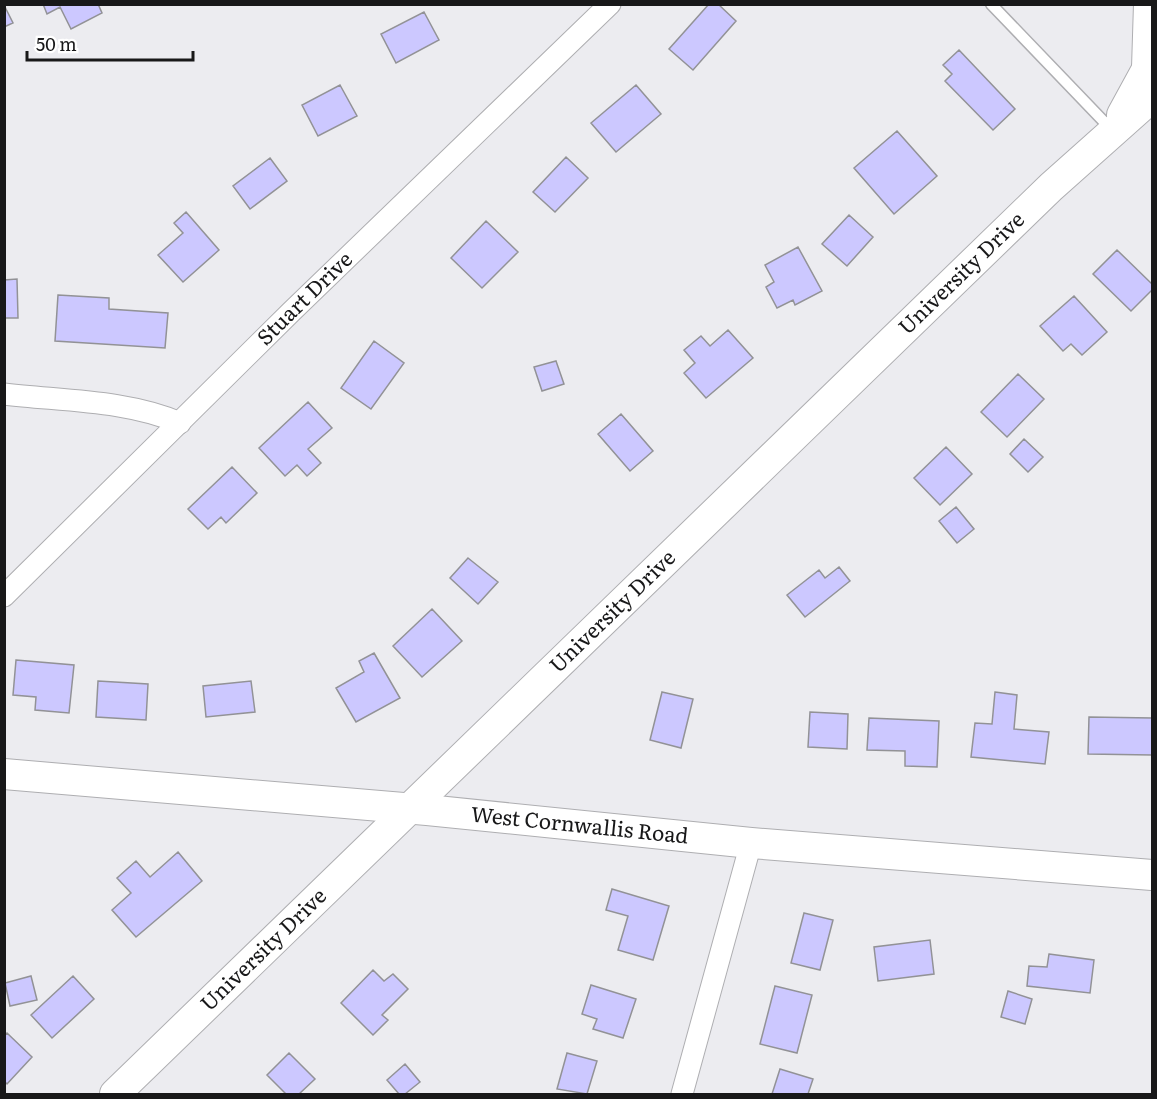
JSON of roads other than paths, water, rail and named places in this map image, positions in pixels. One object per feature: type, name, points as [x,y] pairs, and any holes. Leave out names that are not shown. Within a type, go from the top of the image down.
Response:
[{"type":"street","name":"Stuart Drive","points":[[4,596],[610,4]]},
{"type":"street","points":[[1149,4],[1150,64]]},
{"type":"street","name":"University Drive","points":[[1113,131],[1150,64]]},
{"type":"street","name":"University Drive","points":[[115,1095],[408,809],[1113,131],[1152,97]]},
{"type":"street","points":[[4,394],[128,408],[162,415],[180,423]]},
{"type":"street","name":"West Cornwallis Road","points":[[4,774],[408,809],[751,843],[1152,876]]},
{"type":"street","points":[[682,1095],[751,843]]},
{"type":"lane","points":[[990,4],[1113,131]]}]
